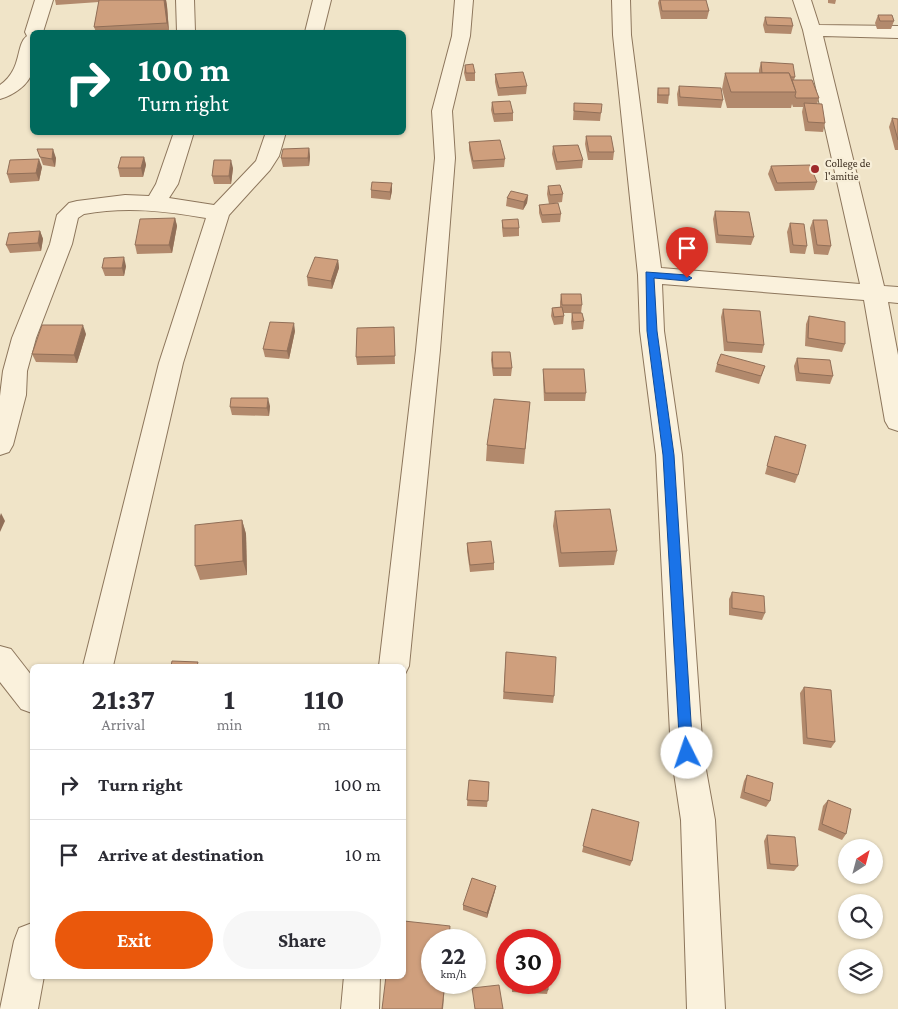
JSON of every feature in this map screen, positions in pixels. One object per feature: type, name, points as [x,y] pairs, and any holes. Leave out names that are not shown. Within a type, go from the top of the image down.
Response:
[{"type":"street","points":[[35,30],[44,0]]},
{"type":"street","points":[[184,0],[186,30]]},
{"type":"street","points":[[314,30],[322,0]]},
{"type":"street","points":[[394,664],[428,350],[445,158],[442,110],[461,36],[464,0]]},
{"type":"street","points":[[621,0],[622,35],[650,275],[652,331],[668,455],[687,753],[698,820],[706,1009]]},
{"type":"street","points":[[802,0],[812,30],[874,293],[898,421]]},
{"type":"street","points":[[812,30],[898,32]]},
{"type":"street","points":[[0,92],[11,87],[22,77],[30,47]]},
{"type":"street","points":[[155,203],[167,184],[183,135]]},
{"type":"street","points":[[98,664],[171,363],[219,213],[263,165],[269,156],[275,135]]},
{"type":"street","points":[[0,445],[13,395],[15,371],[24,338],[56,260],[68,215],[77,208],[100,204],[155,203],[219,213]]},
{"type":"street","points":[[650,275],[898,295]]},
{"type":"street","points":[[0,660],[30,697]]},
{"type":"street","points":[[19,1009],[30,951]]},
{"type":"street","points":[[360,1009],[362,979]]},
{"type":"building","points":[[99,0],[164,0],[167,23],[94,27]]},
{"type":"building","points":[[660,0],[706,0],[709,11],[662,11]]},
{"type":"building","points":[[878,15],[892,15],[894,21],[880,21]]},
{"type":"building","points":[[765,17],[791,18],[793,26],[767,25]]},
{"type":"building","points":[[761,62],[793,64],[795,77],[791,77],[789,73],[762,73]]},
{"type":"building","points":[[473,64],[475,73],[466,73],[465,65]]},
{"type":"building","points":[[523,72],[527,86],[499,88],[495,74]]},
{"type":"building","points":[[725,73],[789,73],[796,92],[731,92]]},
{"type":"building","points":[[792,80],[812,80],[819,98],[796,98]]},
{"type":"building","points":[[679,86],[721,88],[723,100],[680,97]]},
{"type":"building","points":[[658,88],[669,88],[669,95],[658,95]]},
{"type":"building","points":[[510,101],[513,113],[494,114],[492,102]]},
{"type":"building","points":[[574,103],[602,104],[601,113],[574,111]]},
{"type":"building","points":[[804,103],[822,104],[825,123],[808,122]]},
{"type":"building","points":[[892,118],[898,119],[898,140]]},
{"type":"building","points":[[586,136],[611,136],[614,152],[589,152]]},
{"type":"building","points":[[500,140],[505,159],[473,161],[469,142]]},
{"type":"building","points":[[578,145],[583,160],[557,162],[553,146]]},
{"type":"building","points":[[309,148],[308,158],[281,158],[283,149]]},
{"type":"building","points":[[37,149],[53,149],[52,159],[40,157]]},
{"type":"building","points":[[121,157],[144,157],[141,168],[118,168]]},
{"type":"building","points":[[39,159],[36,173],[7,174],[10,160]]},
{"type":"building","points":[[214,160],[231,160],[229,176],[212,176]]},
{"type":"building","points":[[810,165],[817,182],[777,183],[771,166]]},
{"type":"building","points":[[372,182],[392,183],[390,192],[371,190]]},
{"type":"building","points":[[560,185],[563,194],[550,195],[548,186]]},
{"type":"building","points":[[511,191],[528,195],[524,202],[507,198]]},
{"type":"building","points":[[558,203],[561,214],[542,215],[539,205]]},
{"type":"building","points":[[715,211],[749,212],[754,237],[718,235]]},
{"type":"building","points":[[175,218],[169,245],[135,245],[140,219]]},
{"type":"building","points":[[518,219],[519,228],[503,228],[502,220]]},
{"type":"building","points":[[813,220],[827,220],[831,246],[817,245]]},
{"type":"building","points":[[790,223],[804,224],[807,246],[793,245]]},
{"type":"building","points":[[40,231],[38,243],[6,245],[9,233]]},
{"type":"building","points":[[124,257],[122,268],[102,268],[104,258]]},
{"type":"building","points":[[315,257],[338,260],[331,281],[307,277]]},
{"type":"building","points":[[561,294],[581,294],[582,305],[562,305]]},
{"type":"building","points":[[562,307],[564,316],[554,317],[552,308]]},
{"type":"building","points":[[723,309],[760,311],[764,345],[727,342]]},
{"type":"building","points":[[572,313],[582,313],[584,321],[573,322]]},
{"type":"building","points":[[809,316],[845,322],[845,344],[808,338]]},
{"type":"building","points":[[270,322],[294,323],[287,351],[263,349]]},
{"type":"building","points":[[42,325],[83,325],[74,355],[32,354]]},
{"type":"building","points":[[394,327],[395,356],[356,357],[357,328]]},
{"type":"building","points":[[492,352],[510,352],[512,368],[493,368]]},
{"type":"building","points":[[721,354],[765,366],[761,376],[717,364]]},
{"type":"building","points":[[797,358],[830,360],[833,376],[799,373]]},
{"type":"building","points":[[543,369],[584,369],[586,393],[545,393]]},
{"type":"building","points":[[231,398],[268,398],[267,408],[230,407]]},
{"type":"building","points":[[494,399],[530,402],[525,449],[487,445]]},
{"type":"building","points":[[775,436],[806,445],[798,475],[767,466]]},
{"type":"building","points":[[610,509],[617,551],[561,553],[555,511]]},
{"type":"building","points":[[242,520],[243,561],[195,566],[195,525]]},
{"type":"building","points":[[491,541],[494,563],[470,565],[467,543]]},
{"type":"building","points":[[732,592],[764,596],[765,613],[732,608]]},
{"type":"building","points":[[506,652],[556,657],[554,696],[504,692]]},
{"type":"building","points":[[172,661],[198,662],[198,664],[171,664]]},
{"type":"building","points":[[804,687],[831,690],[835,742],[807,738]]},
{"type":"building","points":[[747,775],[773,783],[770,801],[744,792]]},
{"type":"building","points":[[469,780],[489,782],[488,801],[467,800]]},
{"type":"building","points":[[828,800],[851,809],[846,834],[822,824]]},
{"type":"building","points":[[592,809],[639,822],[632,861],[583,846]]},
{"type":"building","points":[[767,835],[795,837],[798,866],[770,864]]},
{"type":"building","points":[[472,878],[496,886],[487,913],[463,905]]},
{"type":"building","points":[[406,921],[450,926],[450,929],[421,929],[421,994],[444,994],[442,1009],[382,1009],[386,979],[406,979]]},
{"type":"building","points":[[496,985],[496,994],[500,994],[503,1009],[475,1009],[473,994],[486,994],[486,986]]},
{"type":"place","name":"College de l'amitie","points":[[815,169]]},
{"type":"route","points":[[687,278],[650,275],[652,331],[668,455],[687,753]]}]
